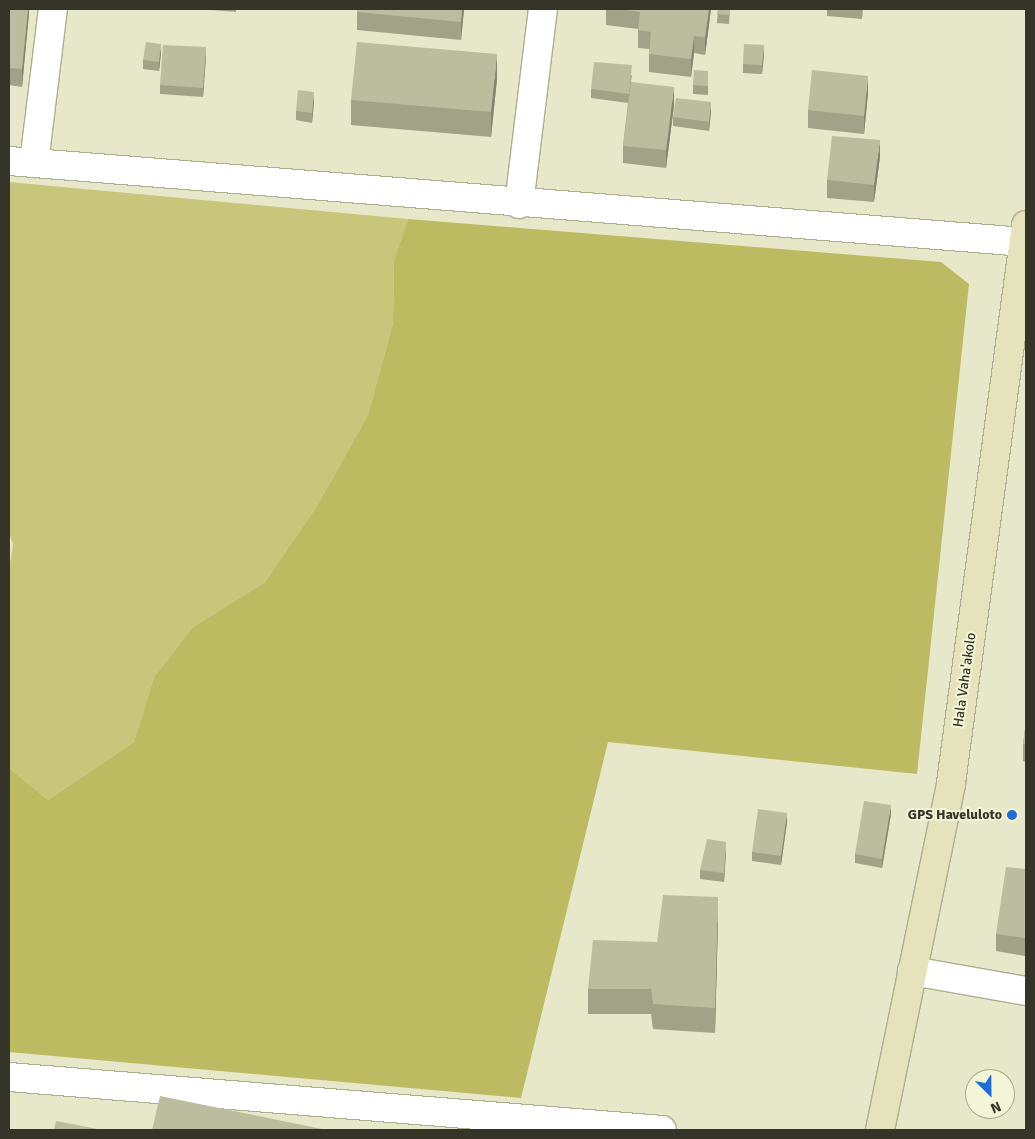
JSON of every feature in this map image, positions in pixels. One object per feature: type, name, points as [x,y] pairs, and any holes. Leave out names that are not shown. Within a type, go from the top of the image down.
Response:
[{"type":"main road","name":"Hala Vaha'akolo","points":[[880,1130],[951,783],[1025,233]]},
{"type":"street","points":[[53,9],[21,162],[519,204],[1025,233]]},
{"type":"street","points":[[519,204],[543,9]]},
{"type":"street","points":[[912,971],[1026,990]]},
{"type":"street","points":[[9,1077],[418,1119],[662,1130]]},
{"type":"shaded area","points":[[9,182],[408,219],[394,260],[393,323],[368,415],[317,506],[265,582],[193,627],[154,677],[134,742],[48,800],[9,768],[9,570],[13,544],[9,533]]},
{"type":"shaded area","points":[[408,219],[941,262],[969,284],[917,774],[608,742],[521,1098],[9,1052],[9,768],[48,800],[134,742],[154,677],[193,627],[265,582],[317,506],[368,415],[393,323],[394,260]]},
{"type":"building","points":[[9,9],[28,9],[22,69],[9,68]]},
{"type":"building","points":[[357,9],[462,9],[461,22],[357,12]]},
{"type":"building","points":[[618,9],[709,9],[705,37],[694,36],[691,59],[649,54],[651,32],[638,30],[640,12]]},
{"type":"building","points":[[718,9],[730,9],[729,15],[717,14]]},
{"type":"building","points":[[146,42],[161,44],[159,62],[143,60]]},
{"type":"building","points":[[357,42],[497,54],[491,112],[351,100]]},
{"type":"building","points":[[744,44],[764,45],[762,65],[743,64]]},
{"type":"building","points":[[163,45],[206,47],[203,88],[160,85]]},
{"type":"building","points":[[594,62],[632,65],[629,94],[591,89]]},
{"type":"building","points":[[694,70],[708,71],[708,86],[693,85]]},
{"type":"building","points":[[812,70],[868,76],[864,116],[808,110]]},
{"type":"building","points":[[631,82],[674,87],[666,150],[623,146]]},
{"type":"building","points":[[298,90],[314,92],[312,113],[296,111]]},
{"type":"building","points":[[676,98],[711,102],[709,122],[673,117]]},
{"type":"building","points":[[832,136],[880,140],[874,185],[827,180]]},
{"type":"building","points":[[1026,722],[1026,744],[1023,744]]},
{"type":"building","points":[[864,801],[891,805],[882,859],[855,854]]},
{"type":"building","points":[[758,809],[787,813],[781,856],[752,852]]},
{"type":"building","points":[[707,839],[726,842],[724,873],[700,870]]},
{"type":"building","points":[[1006,867],[1026,869],[1025,938],[996,934]]},
{"type":"building","points":[[663,895],[718,897],[715,1008],[653,1004],[651,989],[588,989],[593,940],[657,942]]},
{"type":"building","points":[[160,1096],[327,1130],[152,1130]]},
{"type":"building","points":[[56,1121],[103,1130],[54,1130]]},
{"type":"place","name":"GPS Haveluloto","points":[[1012,815]]}]
